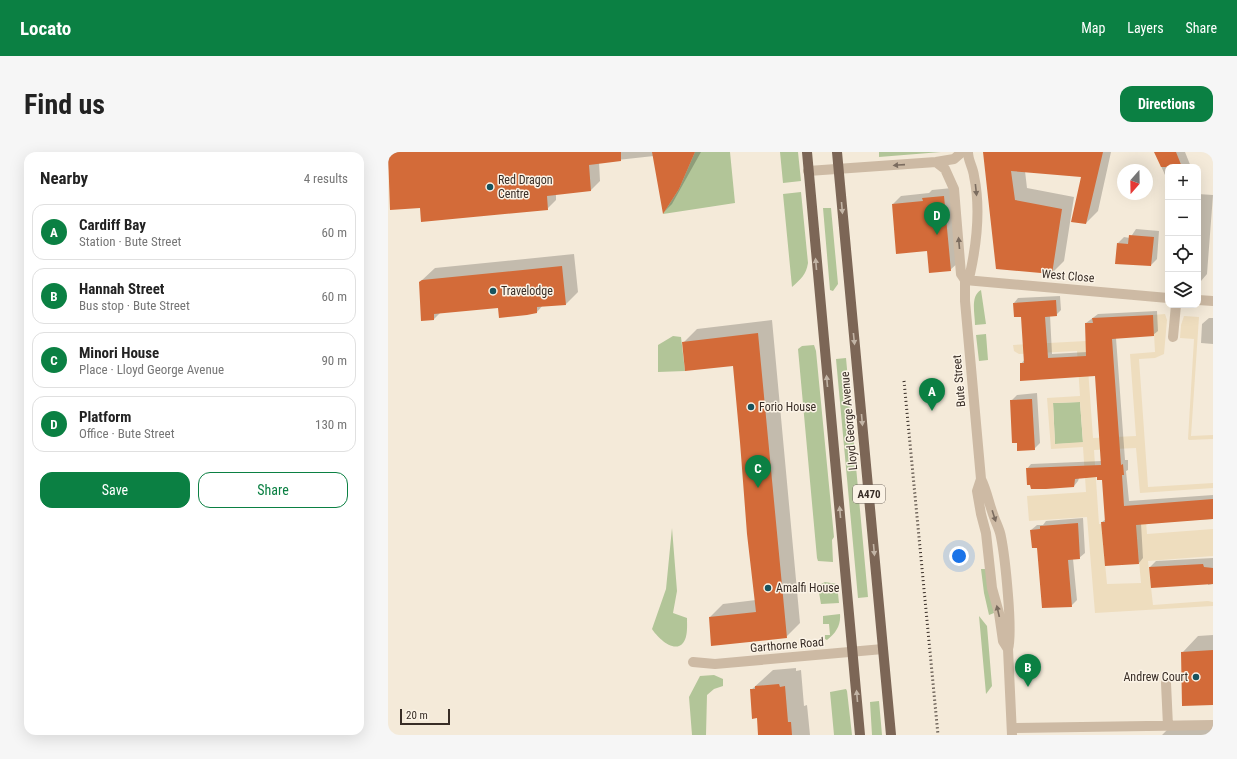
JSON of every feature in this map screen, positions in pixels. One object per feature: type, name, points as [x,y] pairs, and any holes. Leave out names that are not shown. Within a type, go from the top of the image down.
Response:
[{"type":"main road","name":"Lloyd George Avenue","points":[[807,152],[860,735]]},
{"type":"main road","name":"Lloyd George Avenue","points":[[837,152],[891,735]]},
{"type":"street","points":[[808,172],[936,162],[954,159],[962,152]]},
{"type":"street","name":"Bute Street","points":[[965,280],[970,274],[978,227],[974,175],[968,159],[968,152]]},
{"type":"street","name":"Bute Street","points":[[936,162],[946,169],[954,189],[961,274],[965,280],[965,300],[981,479],[987,492],[1001,536],[1009,617],[1010,642],[1008,649],[1012,731]]},
{"type":"street","name":"West Close","points":[[965,280],[1165,298]]},
{"type":"street","points":[[1201,300],[1213,300]]},
{"type":"street","points":[[1173,338],[1176,308]]},
{"type":"street","name":"Bute Street","points":[[981,479],[977,491],[980,514],[986,533],[992,588],[999,613],[1003,641],[1008,649]]},
{"type":"street","name":"Garthorne Road","points":[[693,662],[715,664],[884,649]]},
{"type":"street","points":[[1166,683],[1168,726]]},
{"type":"street","points":[[1012,731],[1213,726]]},
{"type":"green space","points":[[695,152],[730,152],[735,203],[663,214],[679,189]]},
{"type":"green space","points":[[780,152],[798,152],[801,181],[783,183]]},
{"type":"green space","points":[[879,152],[941,152],[879,157]]},
{"type":"green space","points":[[801,192],[808,263],[803,276],[792,287],[783,194]]},
{"type":"green space","points":[[823,208],[831,208],[838,284],[833,291],[830,290]]},
{"type":"green space","points":[[981,290],[986,324],[975,325],[974,301],[975,296]]},
{"type":"green space","points":[[986,334],[988,360],[979,361],[976,335]]},
{"type":"green space","points":[[673,336],[681,337],[685,371],[658,372],[658,345]]},
{"type":"green space","points":[[814,345],[816,351],[834,537],[832,540],[833,562],[818,561],[817,558],[798,349],[802,346]]},
{"type":"green space","points":[[846,358],[868,597],[858,598],[836,359]]},
{"type":"green space","points":[[1080,402],[1083,443],[1055,444],[1053,403]]},
{"type":"green space","points":[[672,528],[677,591],[673,613],[687,618],[686,638],[683,643],[675,647],[662,640],[652,629],[666,589]]},
{"type":"green space","points":[[981,569],[986,569],[994,613],[989,615],[984,593]]},
{"type":"green space","points":[[825,582],[837,584],[839,603],[821,604],[818,587]]},
{"type":"green space","points":[[840,614],[840,622],[835,632],[827,640],[825,639],[825,635],[830,635],[829,624],[823,624],[823,616]]},
{"type":"green space","points":[[979,616],[987,626],[992,686],[986,694]]},
{"type":"green space","points":[[714,675],[723,679],[723,686],[714,689],[707,695],[706,735],[692,735],[689,697],[700,676]]},
{"type":"green space","points":[[846,689],[852,735],[834,735],[830,692]]},
{"type":"green space","points":[[879,701],[882,735],[872,735],[870,702]]},
{"type":"shaded area","points":[[1165,314],[1167,320],[1164,354],[1155,358],[1139,359],[1148,487],[1213,483],[1213,488],[1140,493],[1136,448],[1094,450],[1099,524],[1146,521],[1147,534],[1213,529],[1213,556],[1148,561],[1153,605],[1208,601],[1213,602],[1213,606],[1095,613],[1087,517],[1029,521],[1027,496],[1086,492],[1083,447],[1051,449],[1047,398],[1080,396],[1077,351],[1019,354],[1014,351],[1013,345],[1086,341],[1093,438],[1136,436],[1130,354],[1155,352],[1153,315]],"holes":[[[1080,402],[1083,442],[1055,444],[1053,403]],[[1137,540],[1141,583],[1107,584],[1103,542]]]},
{"type":"shaded area","points":[[1184,316],[1199,317],[1191,436],[1213,435],[1213,439],[1188,439],[1194,339],[1180,338],[1181,325]]},
{"type":"building","name":"Red Dragon Centre","points":[[388,152],[621,152],[621,161],[589,165],[591,191],[547,196],[548,210],[421,222],[420,208],[390,210]]},
{"type":"building","points":[[652,152],[695,152],[679,189],[663,214]]},
{"type":"building","points":[[983,152],[1103,152],[1086,224],[1071,222],[1081,177],[1011,171],[1015,200],[1062,209],[1052,274],[996,269]]},
{"type":"building","points":[[1154,152],[1176,152],[1181,164],[1165,164],[1165,167],[1161,167]]},
{"type":"building","points":[[944,196],[951,271],[929,273],[927,251],[896,254],[892,204],[923,201],[922,198]]},
{"type":"building","points":[[1129,235],[1154,237],[1151,266],[1115,264],[1117,243],[1128,244]]},
{"type":"building","points":[[562,266],[566,305],[537,307],[537,313],[527,315],[499,318],[498,308],[434,314],[434,320],[421,321],[419,282],[422,280]]},
{"type":"building","points":[[1056,300],[1057,316],[1045,317],[1048,358],[1086,356],[1085,323],[1093,323],[1092,318],[1153,315],[1154,336],[1112,339],[1121,465],[1123,464],[1124,475],[1122,475],[1124,506],[1213,499],[1213,519],[1136,525],[1139,564],[1105,566],[1101,522],[1105,522],[1102,480],[1097,480],[1097,477],[1075,479],[1074,487],[1046,489],[1031,489],[1030,485],[1027,485],[1026,468],[1101,465],[1095,376],[1020,381],[1020,363],[1024,363],[1021,317],[1014,317],[1013,303]]},
{"type":"building","points":[[758,333],[787,638],[711,646],[709,617],[756,612],[747,534],[733,366],[685,371],[682,342]]},
{"type":"building","points":[[1032,399],[1035,450],[1017,451],[1017,443],[1012,443],[1010,400]]},
{"type":"building","points":[[1078,523],[1080,559],[1068,560],[1072,607],[1042,608],[1037,548],[1032,548],[1030,530],[1040,529],[1040,526]]},
{"type":"building","points":[[1203,564],[1204,567],[1213,568],[1213,584],[1151,588],[1149,567]]},
{"type":"building","name":"Andrew Court","points":[[1213,650],[1213,705],[1182,706],[1181,652]]},
{"type":"building","points":[[779,684],[780,687],[785,686],[788,722],[791,722],[792,735],[758,735],[757,718],[752,719],[750,689],[755,689],[755,686]]},
{"type":"railway","points":[[904,381],[938,735]]},
{"type":"place","name":"Red Dragon Centre","points":[[490,187]]},
{"type":"place","name":"Platform","points":[[937,235]]},
{"type":"place","name":"Travelodge","points":[[493,291]]},
{"type":"place","name":"Forio House","points":[[751,407]]},
{"type":"place","name":"Cardiff Bay","points":[[932,411]]},
{"type":"place","name":"Minori House","points":[[758,488]]},
{"type":"place","name":"Amalfi House","points":[[768,588]]},
{"type":"place","name":"Andrew Court","points":[[1196,677]]},
{"type":"place","name":"Hannah Street","points":[[1028,687]]}]
